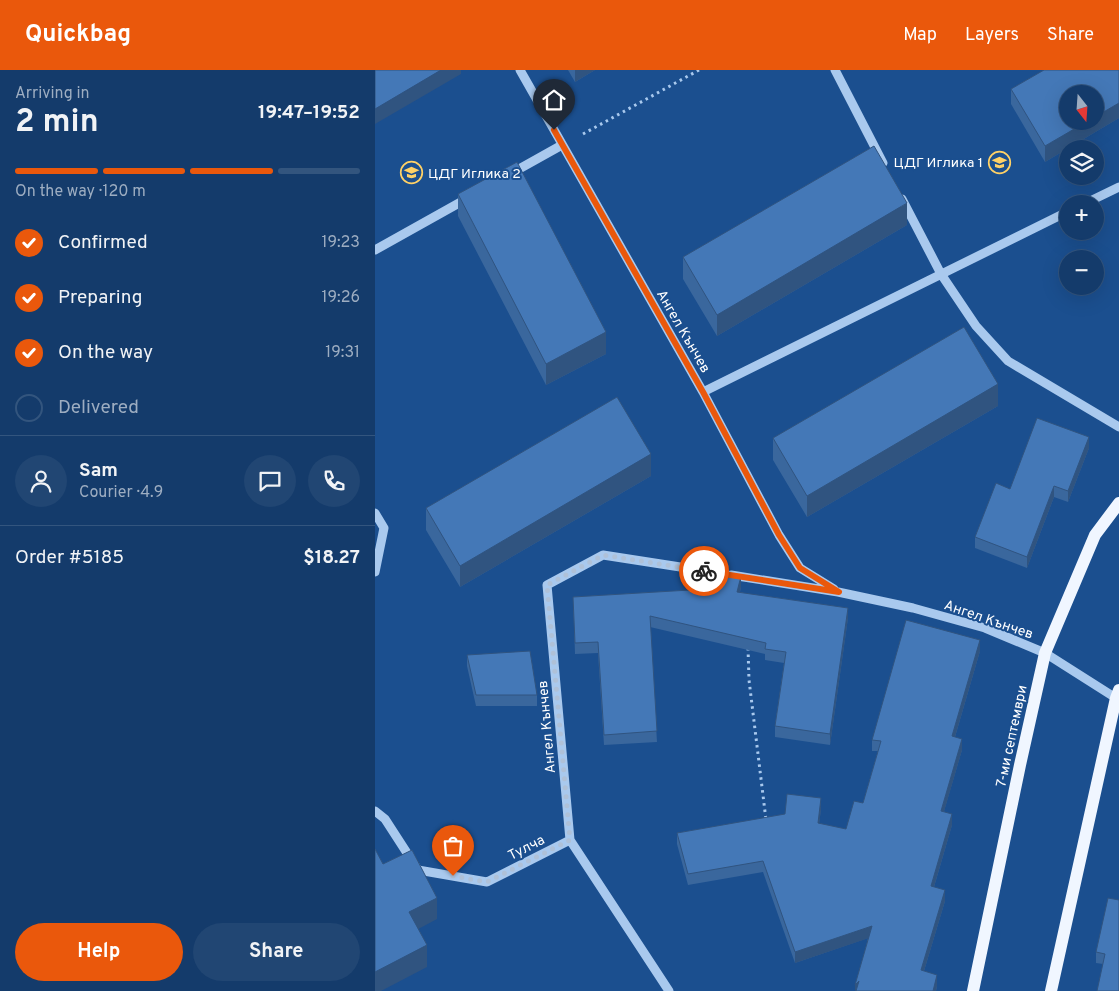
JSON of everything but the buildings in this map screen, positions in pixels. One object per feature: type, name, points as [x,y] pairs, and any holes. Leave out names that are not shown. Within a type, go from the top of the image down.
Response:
[{"type":"main road","name":"7-ми септември","points":[[973,991],[1045,653],[1095,534],[1119,503]]},
{"type":"main road","points":[[1051,991],[1118,696]]},
{"type":"street","name":"Ангел Кънчев","points":[[520,70],[703,392],[779,535],[800,568],[839,592]]},
{"type":"street","points":[[835,70],[888,172]]},
{"type":"street","points":[[503,178],[562,145]]},
{"type":"street","points":[[1102,195],[1119,186]]},
{"type":"street","points":[[897,189],[941,274],[977,326],[1008,361],[1119,427]]},
{"type":"street","points":[[375,250],[477,193]]},
{"type":"street","points":[[703,392],[1059,216]]},
{"type":"street","points":[[375,513],[384,528],[375,572]]},
{"type":"street","name":"Ангел Кънчев","points":[[570,840],[547,585],[603,555],[839,592],[913,608],[985,628],[1045,653],[1118,696]]},
{"type":"street","name":"Тулча","points":[[375,811],[385,820],[418,870],[487,882],[570,840]]},
{"type":"street","points":[[570,840],[669,991]]},
{"type":"path","points":[[562,145],[699,70]]},
{"type":"path","points":[[747,641],[749,680],[767,825]]},
{"type":"way so far","points":[[453,876],[487,882],[570,840],[547,585],[603,555],[704,571]]},
{"type":"place","name":"ЦДГ Иглика 1","points":[[999,162]]},
{"type":"place","name":"ЦДГ Иглика 2","points":[[412,173]]},
{"type":"route","points":[[554,130],[703,392],[779,535],[800,568],[839,592],[704,571]]}]
